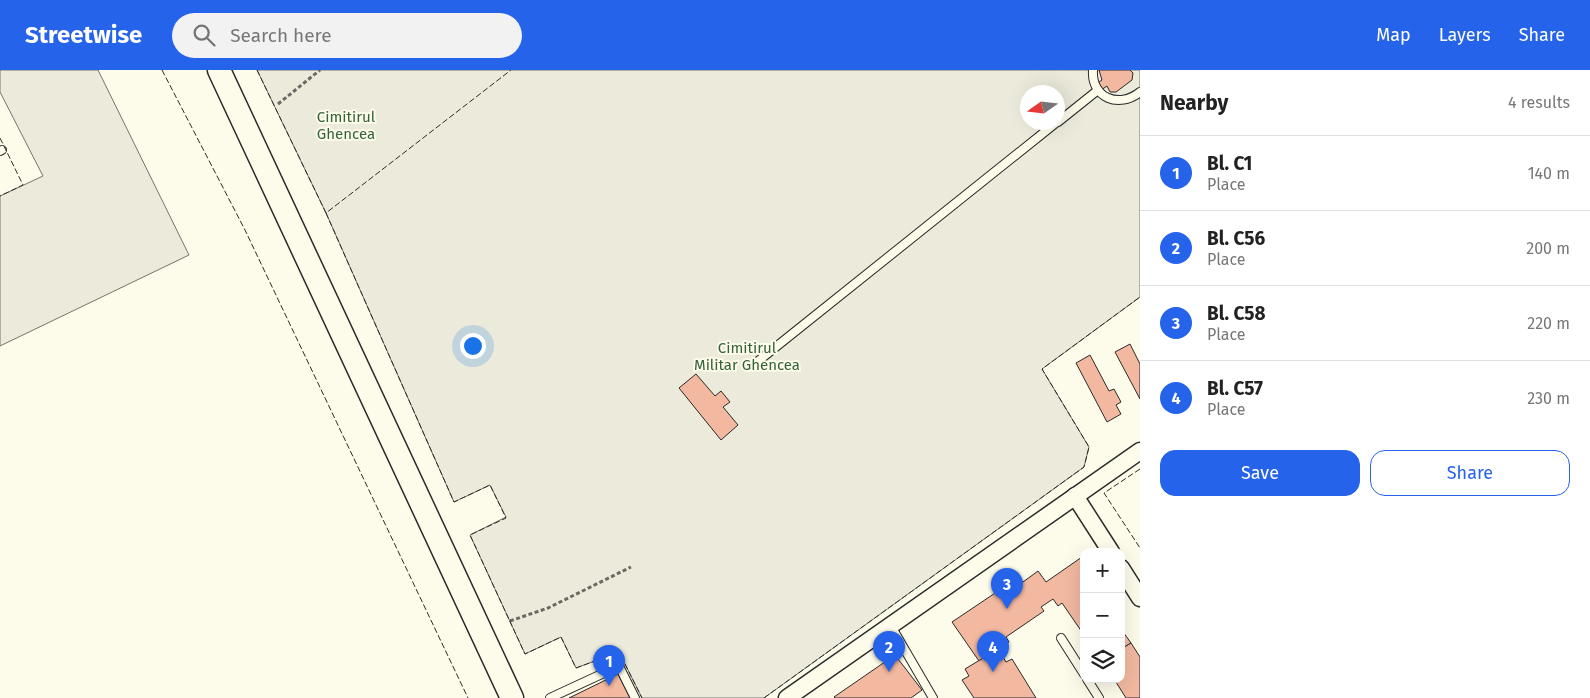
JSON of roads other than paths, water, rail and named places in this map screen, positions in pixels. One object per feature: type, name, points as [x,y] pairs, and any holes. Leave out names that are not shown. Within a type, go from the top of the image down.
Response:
[{"type":"main road","points":[[219,70],[512,698]]},
{"type":"street","points":[[787,698],[1140,452]]},
{"type":"street","points":[[1075,496],[1108,548]]},
{"type":"street","points":[[1125,574],[1140,598]]},
{"type":"lane","points":[[1093,70],[1094,82],[1098,90],[1105,97],[1123,101],[1132,98],[1140,92]]},
{"type":"lane","points":[[1065,116],[1098,90]]},
{"type":"lane","points":[[757,362],[1047,130]]},
{"type":"lane","points":[[891,626],[933,698]]},
{"type":"lane","points":[[1061,638],[1080,668]]},
{"type":"lane","points":[[550,698],[618,666],[635,698]]},
{"type":"lane","points":[[1090,683],[1099,698]]},
{"type":"place","name":"Bl. C58","points":[[1007,609]]},
{"type":"place","name":"Bl. C56","points":[[889,672]]},
{"type":"place","name":"Bl. C57","points":[[993,672]]},
{"type":"place","name":"Bl. C1","points":[[609,686]]},
{"type":"park label","name":"Cimitirul Ghencea","points":[[346,126]]},
{"type":"park label","name":"Cimitirul Militar Ghencea","points":[[747,356]]}]
